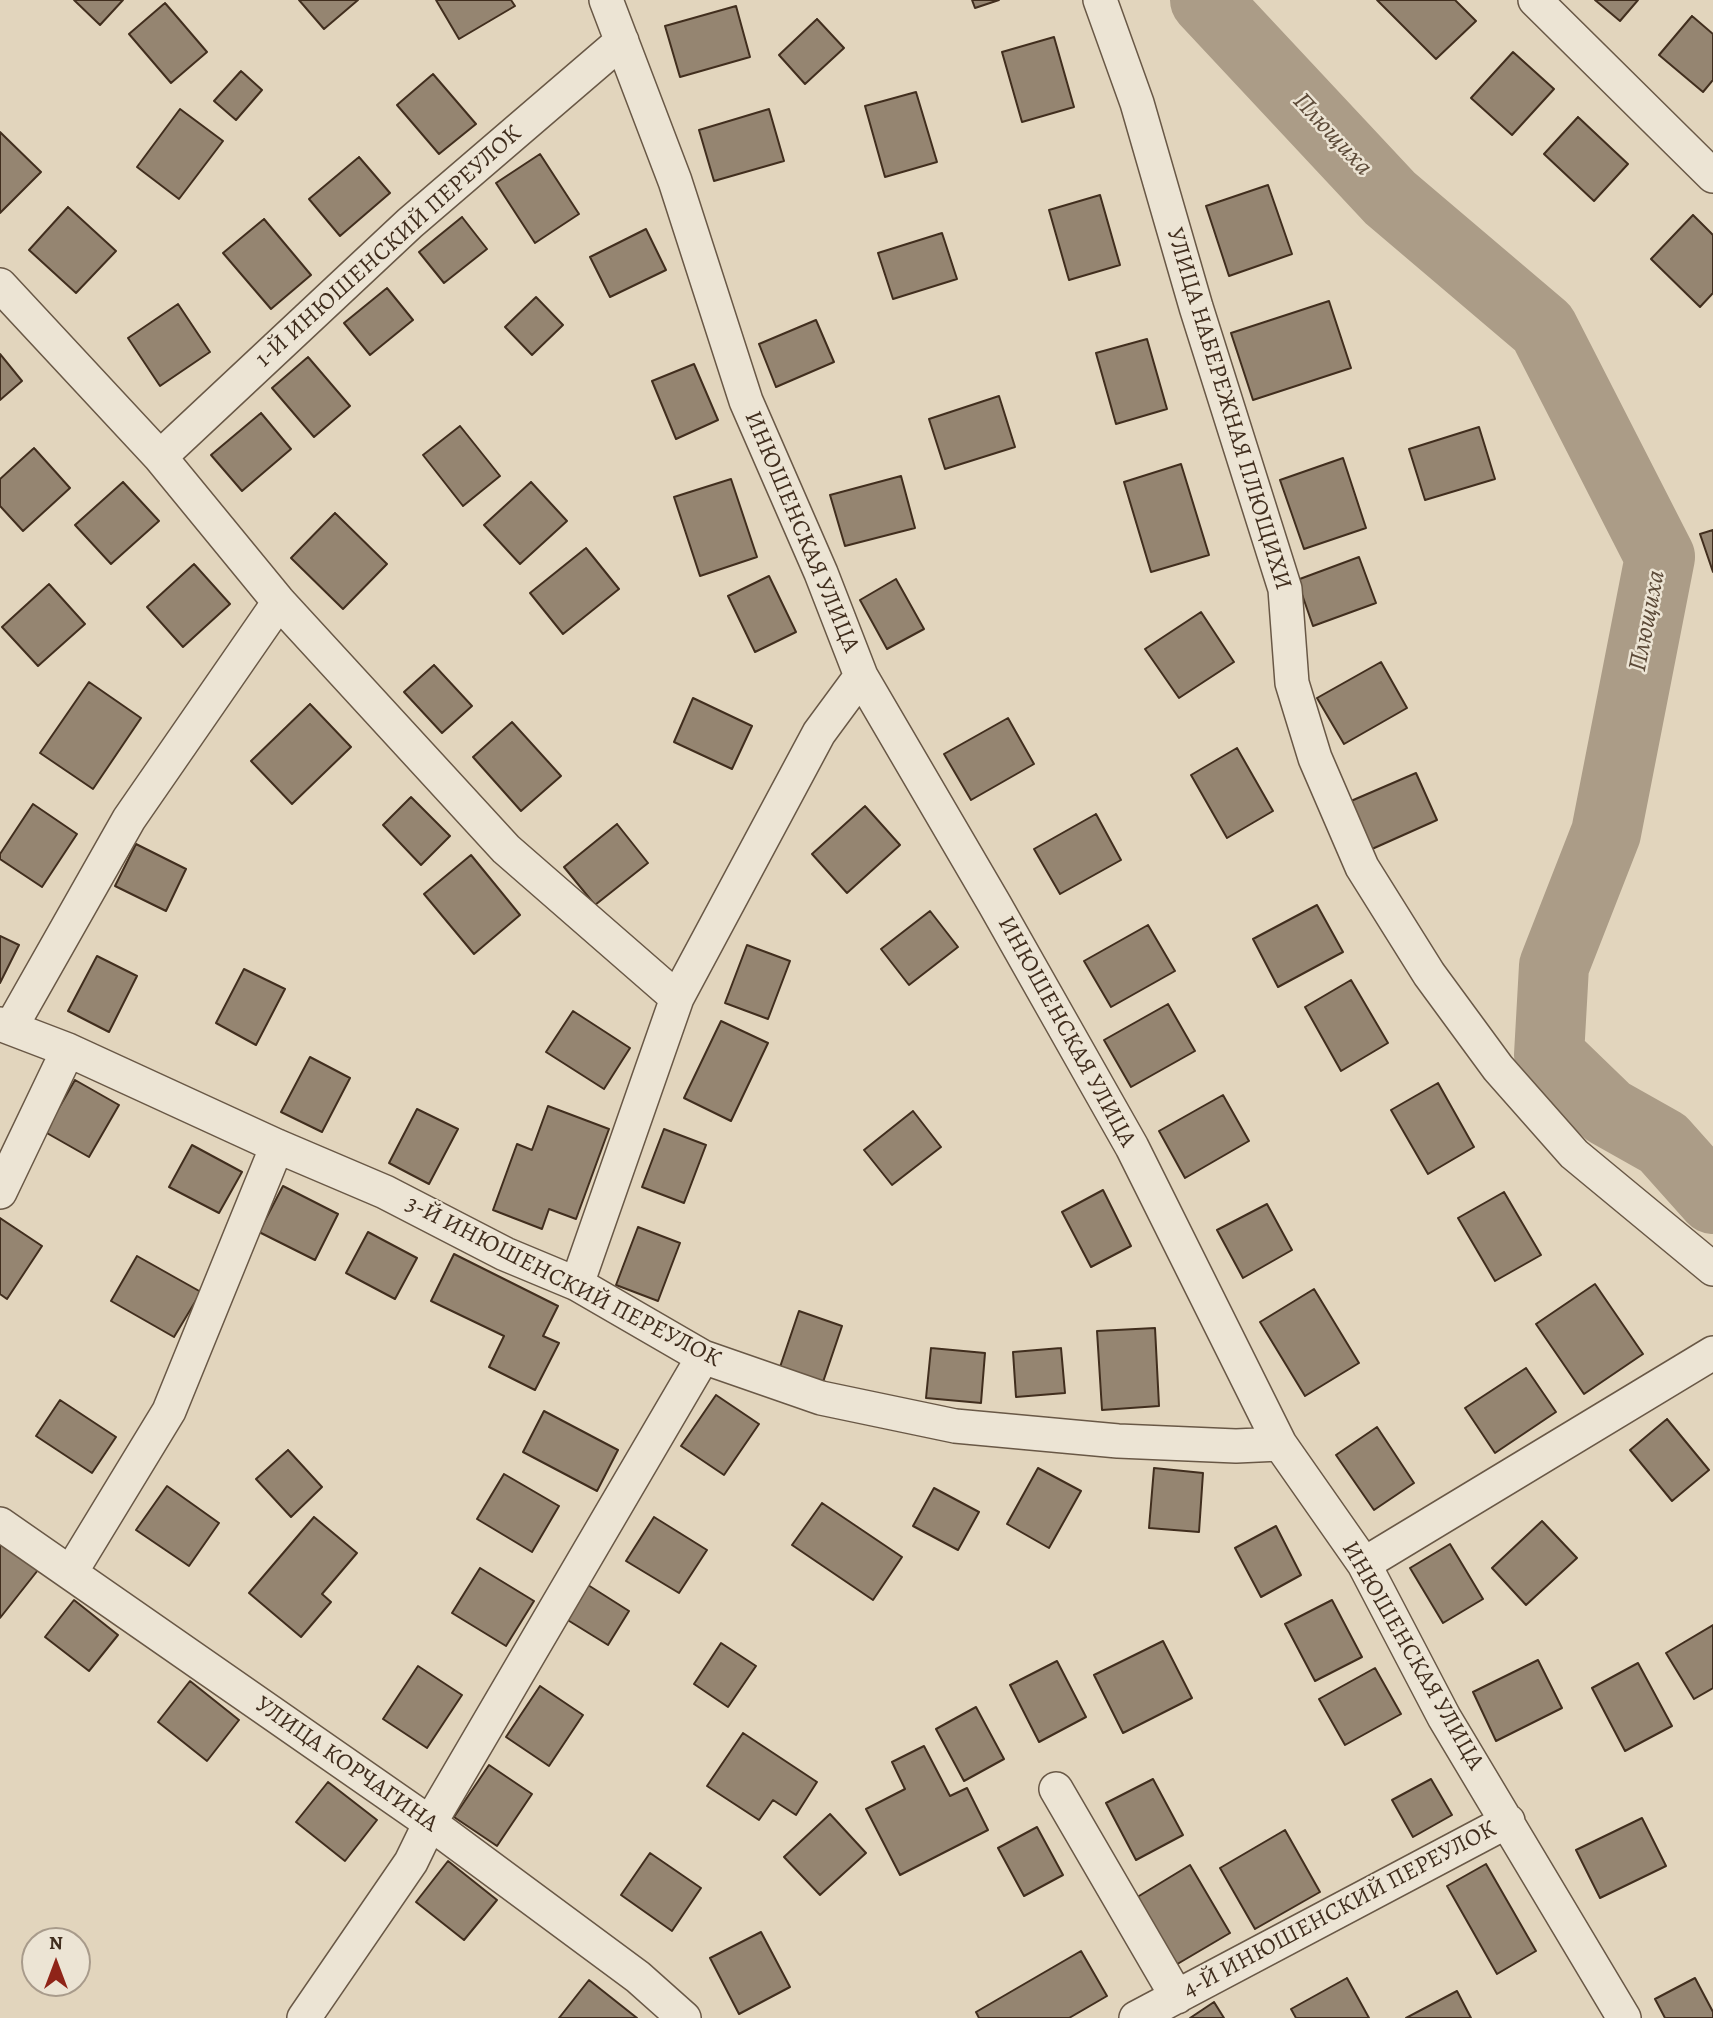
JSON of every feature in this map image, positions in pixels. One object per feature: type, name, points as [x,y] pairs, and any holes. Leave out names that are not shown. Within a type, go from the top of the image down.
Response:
[{"type":"street","name":"ИНЮШЕНСКАЯ УЛИЦА","points":[[606,0],[675,181],[746,401],[821,573],[861,676],[1132,1147],[1280,1444],[1364,1564],[1444,1717],[1624,2018]]},
{"type":"street","name":"УЛИЦА НАБЕРЕЖНАЯ ПЛЮЩИХИ","points":[[1100,0],[1137,103],[1196,307],[1285,589],[1292,683],[1315,758],[1362,867],[1429,974],[1497,1068],[1574,1154],[1713,1269]]},
{"type":"street","points":[[1535,0],[1713,176]]},
{"type":"street","name":"1-Й ИНЮШЕНСКИЙ ПЕРЕУЛОК","points":[[160,457],[410,223],[622,41]]},
{"type":"street","points":[[0,285],[160,457],[279,602],[506,849],[677,998]]},
{"type":"street","points":[[5,1026],[129,819],[279,602]]},
{"type":"street","points":[[577,1284],[677,998],[819,733],[861,676]]},
{"type":"street","name":"3-Й ИНЮШЕНСКИЙ ПЕРЕУЛОК","points":[[5,1026],[68,1050],[277,1146],[386,1192],[505,1254],[577,1284],[703,1357],[821,1398],[956,1426],[1118,1441],[1236,1446],[1280,1444]]},
{"type":"street","points":[[0,1192],[68,1050]]},
{"type":"street","points":[[71,1572],[169,1411],[277,1146]]},
{"type":"street","points":[[1364,1564],[1713,1353]]},
{"type":"street","points":[[304,2018],[411,1862],[430,1823],[703,1357]]},
{"type":"street","name":"УЛИЦА КОРЧАГИНА","points":[[0,1524],[430,1823],[638,1977],[684,2018]]},
{"type":"street","points":[[1056,1789],[1155,2010]]},
{"type":"street","name":"4-Й ИНЮШЕНСКИЙ ПЕРЕУЛОК","points":[[1155,2010],[1508,1821]]},
{"type":"building","points":[[74,0],[123,0],[100,25]]},
{"type":"building","points":[[299,0],[358,0],[324,29]]},
{"type":"building","points":[[436,0],[511,0],[515,6],[459,39]]},
{"type":"building","points":[[972,0],[999,0],[975,8]]},
{"type":"building","points":[[1377,0],[1455,0],[1476,21],[1436,59]]},
{"type":"building","points":[[1595,0],[1638,0],[1620,21]]},
{"type":"building","points":[[165,3],[207,52],[171,83],[129,34]]},
{"type":"building","points":[[736,6],[750,57],[680,77],[665,26]]},
{"type":"building","points":[[1692,16],[1713,34],[1713,80],[1703,92],[1659,55]]},
{"type":"building","points":[[817,19],[844,48],[805,84],[779,55]]},
{"type":"building","points":[[1054,37],[1074,107],[1022,122],[1002,52]]},
{"type":"building","points":[[1513,52],[1554,89],[1512,135],[1471,98]]},
{"type":"building","points":[[241,71],[262,90],[236,120],[214,101]]},
{"type":"building","points":[[433,74],[476,124],[439,154],[397,105]]},
{"type":"building","points":[[916,92],[937,162],[885,177],[865,106]]},
{"type":"building","points":[[180,109],[223,141],[179,199],[137,167]]},
{"type":"building","points":[[769,109],[784,161],[714,181],[699,130]]},
{"type":"building","points":[[1578,117],[1628,164],[1594,201],[1544,154]]},
{"type":"building","points":[[0,132],[41,172],[0,213]]},
{"type":"building","points":[[540,154],[579,214],[535,243],[496,183]]},
{"type":"building","points":[[359,157],[390,193],[340,236],[309,199]]},
{"type":"building","points":[[1268,185],[1292,254],[1229,276],[1206,206]]},
{"type":"building","points":[[1100,195],[1120,265],[1069,280],[1049,210]]},
{"type":"building","points":[[68,207],[116,251],[76,293],[29,250]]},
{"type":"building","points":[[1693,215],[1713,235],[1713,293],[1700,307],[1651,259]]},
{"type":"building","points":[[462,217],[487,249],[444,283],[419,252]]},
{"type":"building","points":[[264,219],[311,275],[271,309],[223,253]]},
{"type":"building","points":[[646,229],[666,270],[610,297],[590,257]]},
{"type":"building","points":[[942,233],[957,279],[893,299],[878,253]]},
{"type":"building","points":[[387,288],[413,320],[370,355],[344,323]]},
{"type":"building","points":[[536,297],[563,325],[532,355],[505,327]]},
{"type":"building","points":[[1329,301],[1351,368],[1253,400],[1231,333]]},
{"type":"building","points":[[178,304],[210,352],[160,386],[128,338]]},
{"type":"building","points":[[816,320],[834,362],[776,387],[759,344]]},
{"type":"building","points":[[1147,339],[1167,409],[1116,424],[1096,353]]},
{"type":"building","points":[[0,354],[22,381],[0,400]]},
{"type":"building","points":[[308,357],[350,406],[314,437],[272,388]]},
{"type":"building","points":[[694,364],[718,420],[676,439],[652,381]]},
{"type":"building","points":[[999,396],[1015,447],[945,469],[929,419]]},
{"type":"building","points":[[261,413],[291,449],[242,491],[211,455]]},
{"type":"building","points":[[460,426],[500,476],[463,506],[423,455]]},
{"type":"building","points":[[1479,427],[1495,479],[1425,500],[1409,449]]},
{"type":"building","points":[[34,448],[70,488],[23,531],[0,506],[0,479]]},
{"type":"building","points":[[1343,458],[1366,528],[1304,549],[1280,480]]},
{"type":"building","points":[[1181,464],[1209,555],[1151,572],[1124,482]]},
{"type":"building","points":[[901,476],[915,528],[845,546],[830,495]]},
{"type":"building","points":[[731,479],[757,557],[700,576],[674,497]]},
{"type":"building","points":[[123,482],[159,521],[111,564],[75,525]]},
{"type":"building","points":[[531,482],[567,521],[520,564],[484,525]]},
{"type":"building","points":[[335,513],[387,564],[343,609],[291,558]]},
{"type":"building","points":[[1713,530],[1713,572],[1700,534]]},
{"type":"building","points":[[586,548],[619,589],[563,634],[530,593]]},
{"type":"building","points":[[1359,557],[1376,603],[1313,626],[1297,580]]},
{"type":"building","points":[[194,564],[230,604],[183,647],[147,607]]},
{"type":"building","points":[[769,576],[796,632],[755,652],[728,596]]},
{"type":"building","points":[[896,579],[924,629],[887,649],[860,600]]},
{"type":"building","points":[[49,584],[85,624],[38,666],[2,627]]},
{"type":"building","points":[[1201,612],[1234,662],[1179,698],[1145,649]]},
{"type":"building","points":[[1381,662],[1407,708],[1344,744],[1317,698]]},
{"type":"building","points":[[434,665],[472,706],[442,733],[404,692]]},
{"type":"building","points":[[89,682],[141,718],[93,789],[40,753]]},
{"type":"building","points":[[693,698],[752,726],[732,769],[674,742]]},
{"type":"building","points":[[310,704],[351,747],[292,804],[251,761]]},
{"type":"building","points":[[1008,718],[1034,764],[971,800],[944,754]]},
{"type":"building","points":[[512,722],[561,776],[521,811],[473,757]]},
{"type":"building","points":[[1237,748],[1273,811],[1227,838],[1191,775]]},
{"type":"building","points":[[1416,773],[1437,820],[1372,849],[1351,801]]},
{"type":"building","points":[[411,797],[450,836],[421,865],[383,825]]},
{"type":"building","points":[[33,804],[77,834],[42,887],[0,859],[0,854]]},
{"type":"building","points":[[865,806],[900,845],[847,893],[812,854]]},
{"type":"building","points":[[1096,814],[1121,860],[1060,894],[1034,849]]},
{"type":"building","points":[[617,824],[648,863],[595,905],[564,867]]},
{"type":"building","points":[[136,844],[186,869],[166,911],[115,886]]},
{"type":"building","points":[[471,855],[520,915],[474,954],[424,894]]},
{"type":"building","points":[[1317,905],[1343,952],[1278,987],[1253,939]]},
{"type":"building","points":[[930,911],[958,947],[909,985],[881,949]]},
{"type":"building","points":[[1148,925],[1175,971],[1111,1007],[1084,961]]},
{"type":"building","points":[[0,936],[19,945],[0,983]]},
{"type":"building","points":[[747,945],[790,961],[768,1019],[725,1003]]},
{"type":"building","points":[[97,956],[137,976],[109,1032],[68,1011]]},
{"type":"building","points":[[244,969],[285,989],[256,1045],[216,1023]]},
{"type":"building","points":[[1351,980],[1388,1043],[1341,1071],[1305,1007]]},
{"type":"building","points":[[1168,1004],[1195,1051],[1131,1087],[1104,1040]]},
{"type":"building","points":[[573,1011],[630,1048],[604,1089],[546,1052]]},
{"type":"building","points":[[721,1021],[768,1043],[731,1121],[684,1098]]},
{"type":"building","points":[[310,1057],[350,1078],[322,1132],[281,1112]]},
{"type":"building","points":[[75,1080],[119,1105],[89,1157],[45,1132]]},
{"type":"building","points":[[1438,1083],[1474,1147],[1428,1174],[1391,1110]]},
{"type":"building","points":[[1223,1095],[1249,1141],[1185,1178],[1159,1131]]},
{"type":"building","points":[[548,1106],[609,1129],[576,1219],[549,1209],[542,1229],[493,1210],[517,1144],[532,1150]]},
{"type":"building","points":[[417,1109],[458,1129],[429,1184],[389,1163]]},
{"type":"building","points":[[913,1111],[941,1147],[892,1185],[864,1150]]},
{"type":"building","points":[[664,1129],[706,1145],[684,1203],[642,1187]]},
{"type":"building","points":[[192,1145],[242,1172],[219,1213],[169,1187]]},
{"type":"building","points":[[283,1186],[338,1214],[315,1260],[259,1232]]},
{"type":"building","points":[[1103,1190],[1131,1246],[1091,1267],[1062,1212]]},
{"type":"building","points":[[1504,1192],[1541,1255],[1495,1281],[1458,1218]]},
{"type":"building","points":[[1267,1204],[1292,1250],[1243,1278],[1217,1230]]},
{"type":"building","points":[[0,1218],[42,1246],[7,1299],[0,1294]]},
{"type":"building","points":[[638,1227],[680,1243],[658,1301],[616,1285]]},
{"type":"building","points":[[368,1232],[417,1258],[395,1299],[346,1273]]},
{"type":"building","points":[[454,1254],[558,1306],[543,1336],[559,1343],[535,1390],[489,1367],[504,1336],[431,1301]]},
{"type":"building","points":[[137,1256],[201,1292],[174,1337],[111,1301]]},
{"type":"building","points":[[1595,1284],[1643,1354],[1584,1394],[1536,1324]]},
{"type":"building","points":[[1314,1289],[1359,1363],[1305,1396],[1260,1322]]},
{"type":"building","points":[[799,1311],[842,1326],[822,1385],[779,1370]]},
{"type":"building","points":[[1155,1328],[1159,1406],[1102,1410],[1097,1331]]},
{"type":"building","points":[[931,1348],[985,1353],[981,1403],[926,1398]]},
{"type":"building","points":[[1061,1348],[1065,1393],[1016,1397],[1013,1352]]},
{"type":"building","points":[[1526,1368],[1556,1412],[1495,1453],[1465,1408]]},
{"type":"building","points":[[716,1395],[759,1424],[724,1475],[681,1446]]},
{"type":"building","points":[[60,1400],[116,1437],[92,1473],[36,1436]]},
{"type":"building","points":[[544,1411],[618,1450],[597,1491],[523,1452]]},
{"type":"building","points":[[1667,1419],[1709,1470],[1672,1501],[1630,1450]]},
{"type":"building","points":[[1377,1427],[1414,1483],[1374,1510],[1336,1455]]},
{"type":"building","points":[[288,1450],[322,1487],[291,1517],[256,1479]]},
{"type":"building","points":[[1038,1468],[1081,1491],[1049,1548],[1007,1524]]},
{"type":"building","points":[[1154,1468],[1203,1473],[1199,1532],[1149,1528]]},
{"type":"building","points":[[504,1474],[559,1506],[532,1552],[477,1519]]},
{"type":"building","points":[[167,1486],[219,1523],[189,1566],[136,1530]]},
{"type":"building","points":[[934,1488],[979,1512],[958,1550],[913,1526]]},
{"type":"building","points":[[822,1503],[902,1557],[873,1600],[792,1545]]},
{"type":"building","points":[[314,1517],[357,1553],[322,1594],[331,1602],[301,1637],[249,1593]]},
{"type":"building","points":[[654,1517],[707,1550],[679,1593],[626,1561]]},
{"type":"building","points":[[1542,1521],[1577,1558],[1526,1605],[1492,1568]]},
{"type":"building","points":[[1276,1526],[1301,1575],[1261,1597],[1235,1548]]},
{"type":"building","points":[[0,1539],[38,1570],[0,1618]]},
{"type":"building","points":[[1450,1544],[1483,1599],[1443,1623],[1410,1568]]},
{"type":"building","points":[[480,1568],[534,1601],[506,1646],[452,1613]]},
{"type":"building","points":[[588,1585],[629,1611],[608,1645],[566,1619]]},
{"type":"building","points":[[74,1600],[118,1635],[89,1671],[45,1637]]},
{"type":"building","points":[[1332,1600],[1362,1657],[1315,1681],[1285,1624]]},
{"type":"building","points":[[1713,1625],[1713,1688],[1694,1699],[1666,1653]]},
{"type":"building","points":[[1163,1641],[1192,1698],[1123,1733],[1094,1675]]},
{"type":"building","points":[[721,1643],[756,1666],[728,1707],[694,1684]]},
{"type":"building","points":[[1538,1660],[1562,1708],[1496,1741],[1473,1692]]},
{"type":"building","points":[[1057,1661],[1086,1717],[1039,1742],[1010,1685]]},
{"type":"building","points":[[1638,1663],[1672,1726],[1625,1751],[1592,1688]]},
{"type":"building","points":[[418,1666],[462,1695],[427,1748],[383,1719]]},
{"type":"building","points":[[1375,1668],[1401,1714],[1345,1745],[1319,1699]]},
{"type":"building","points":[[190,1681],[239,1720],[207,1761],[158,1722]]},
{"type":"building","points":[[540,1686],[583,1715],[549,1766],[506,1737]]},
{"type":"building","points":[[976,1707],[1004,1759],[964,1781],[936,1729]]},
{"type":"building","points":[[743,1733],[817,1782],[796,1815],[773,1800],[759,1820],[707,1786]]},
{"type":"building","points":[[924,1746],[950,1796],[967,1788],[988,1830],[900,1875],[866,1809],[905,1789],[892,1762]]},
{"type":"building","points":[[489,1765],[532,1794],[497,1846],[454,1817]]},
{"type":"building","points":[[1153,1779],[1183,1835],[1136,1860],[1106,1803]]},
{"type":"building","points":[[1431,1779],[1452,1815],[1413,1837],[1392,1800]]},
{"type":"building","points":[[328,1782],[377,1820],[345,1861],[296,1822]]},
{"type":"building","points":[[830,1814],[866,1853],[820,1895],[784,1857]]},
{"type":"building","points":[[1642,1818],[1666,1866],[1600,1898],[1576,1850]]},
{"type":"building","points":[[1037,1827],[1063,1875],[1024,1896],[998,1848]]},
{"type":"building","points":[[1285,1830],[1320,1892],[1255,1929],[1220,1868]]},
{"type":"building","points":[[650,1853],[701,1888],[672,1931],[621,1895]]},
{"type":"building","points":[[448,1861],[497,1900],[464,1940],[416,1902]]},
{"type":"building","points":[[1486,1864],[1536,1951],[1497,1974],[1447,1886]]},
{"type":"building","points":[[1190,1865],[1230,1933],[1174,1966],[1134,1899]]},
{"type":"building","points":[[761,1932],[790,1987],[739,2014],[710,1958]]},
{"type":"building","points":[[1081,1951],[1107,1996],[1069,2018],[979,2018],[976,2012]]},
{"type":"building","points":[[1347,1978],[1369,2018],[1296,2018],[1291,2009]]},
{"type":"building","points":[[1695,1978],[1713,2012],[1713,2018],[1665,2018],[1655,1999]]},
{"type":"building","points":[[589,1980],[637,2018],[559,2018]]},
{"type":"building","points":[[1457,1991],[1471,2018],[1406,2018]]},
{"type":"building","points":[[1214,2002],[1224,2018],[1190,2018]]},
{"type":"waterway","name":"Плющиха","points":[[1205,0],[1390,198],[1543,328],[1660,557],[1606,833],[1554,966],[1549,1055],[1608,1112],[1663,1143],[1713,1199]]}]
